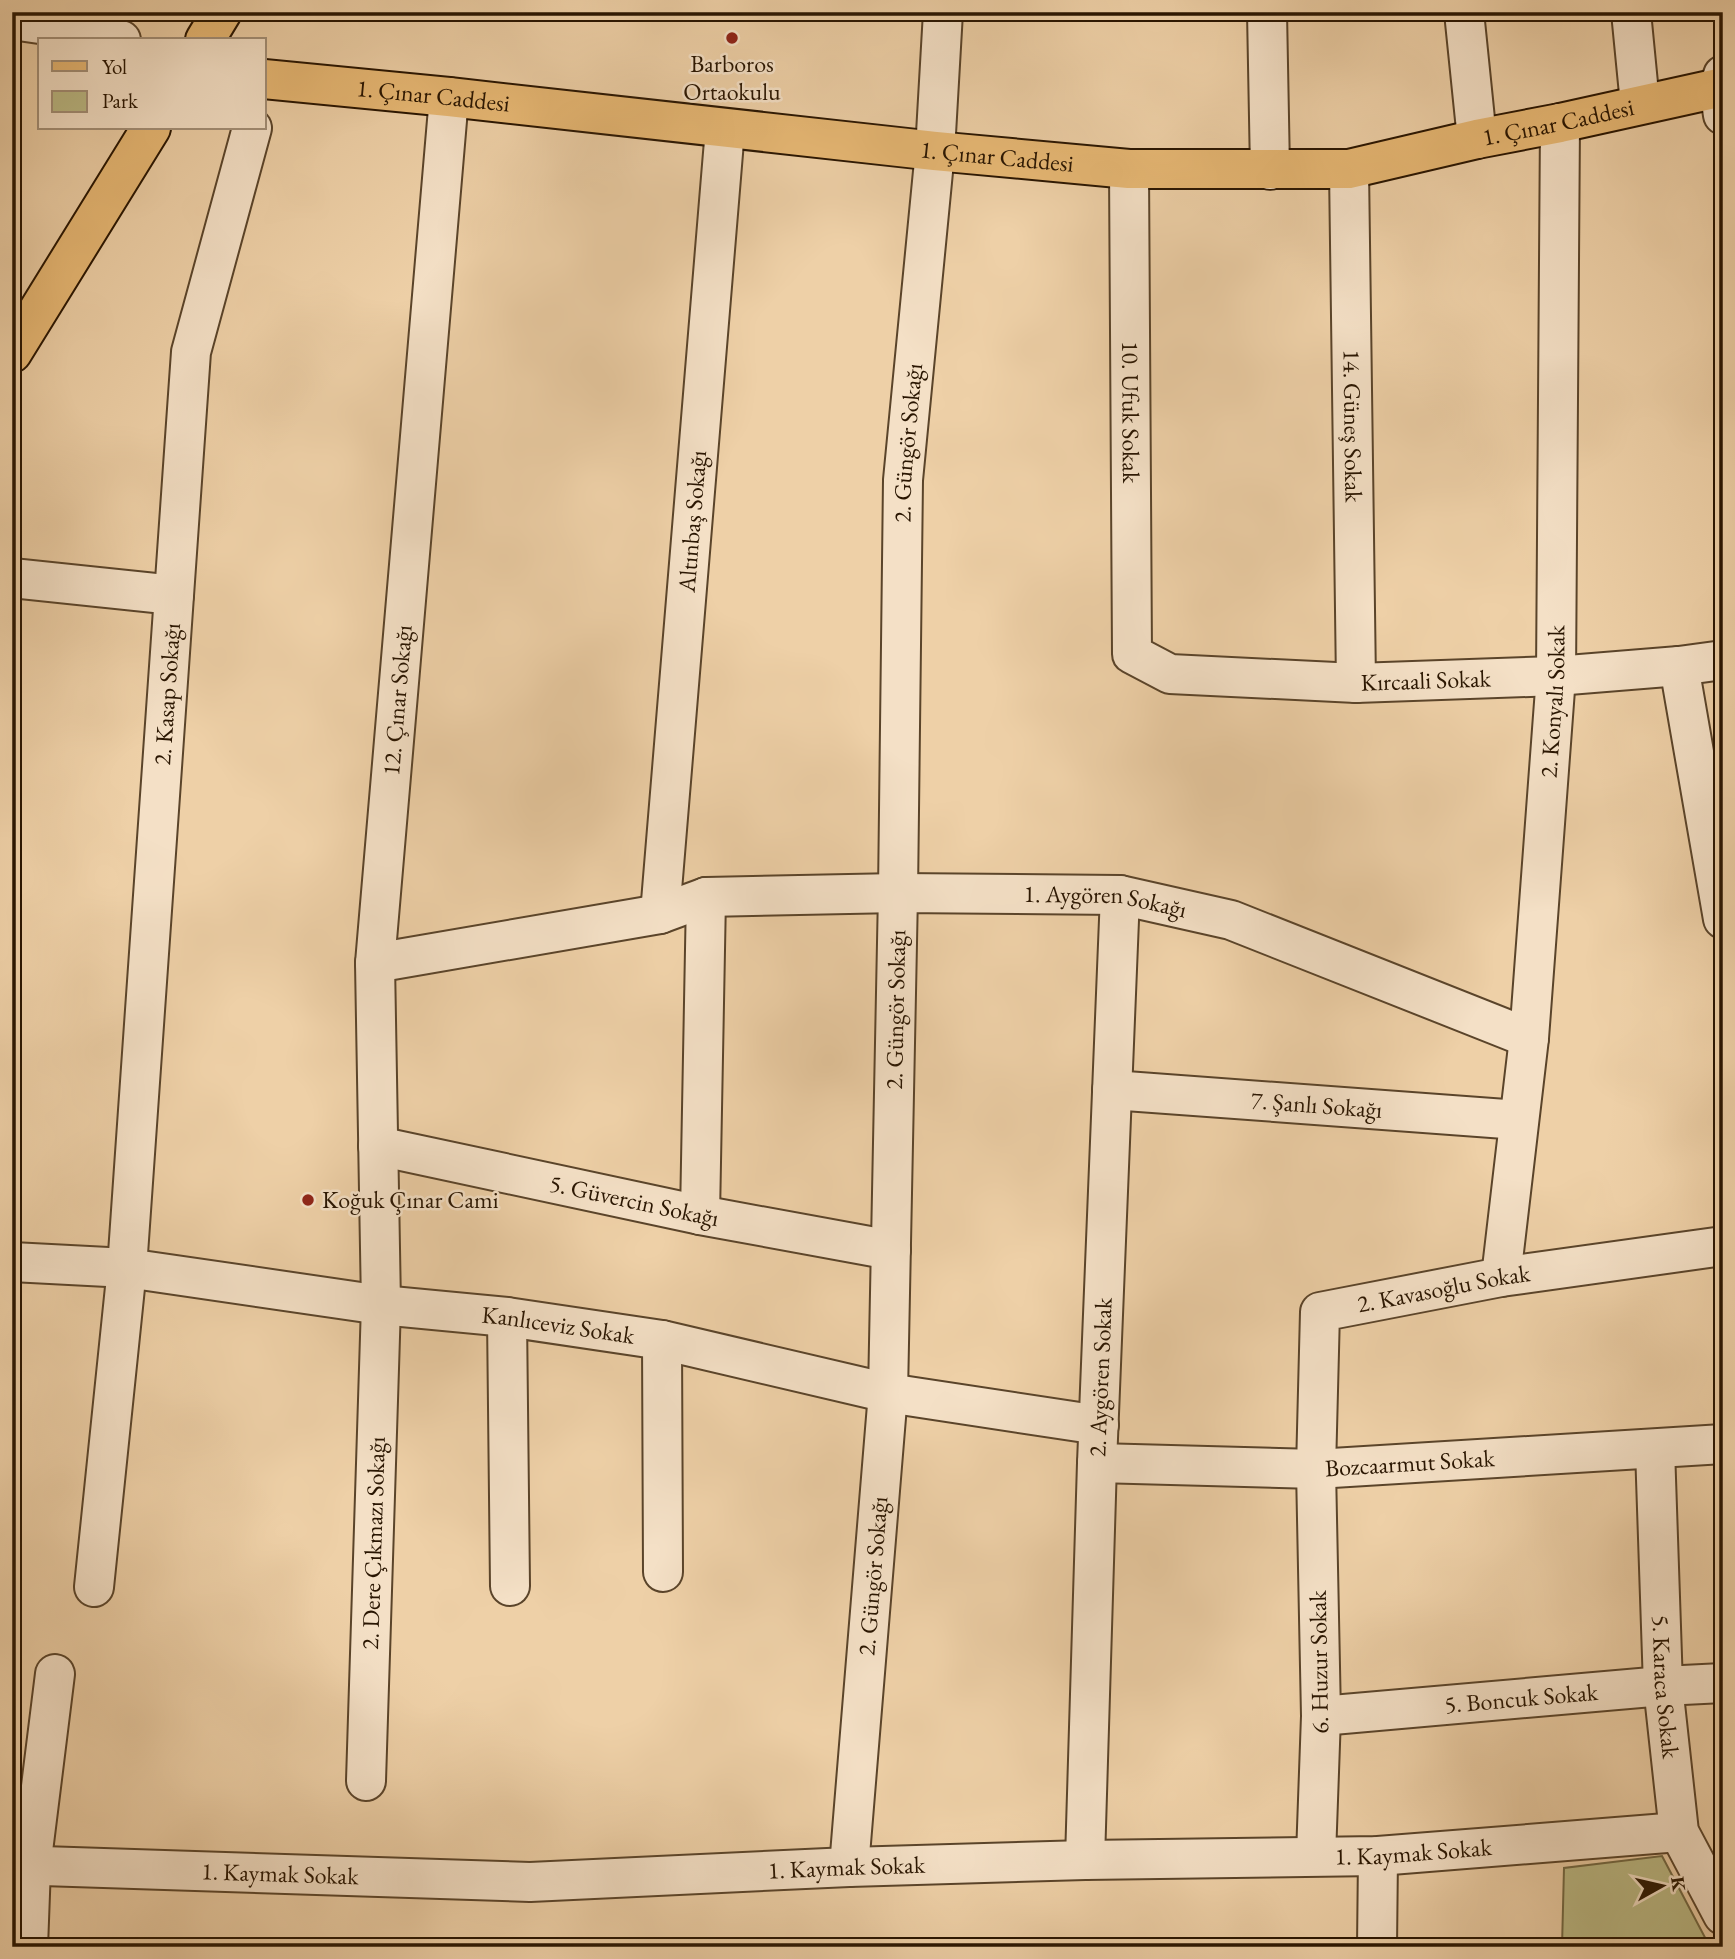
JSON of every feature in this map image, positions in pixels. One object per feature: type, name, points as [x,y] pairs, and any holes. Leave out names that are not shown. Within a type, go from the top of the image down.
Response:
[{"type":"main road","points":[[206,38],[222,12]]},
{"type":"main road","name":"1. Çınar Caddesi","points":[[266,81],[449,97],[725,129],[1129,169],[1270,170],[1349,169],[1640,104],[1722,91]]},
{"type":"main road","points":[[12,353],[150,130]]},
{"type":"street","name":"2. Güngör Sokağı","points":[[849,1867],[888,1393],[903,481],[935,151],[943,12]]},
{"type":"street","points":[[1267,12],[1270,170]]},
{"type":"street","points":[[1464,12],[1477,139]]},
{"type":"street","points":[[1631,12],[1640,104]]},
{"type":"street","points":[[12,20],[100,28]]},
{"type":"street","name":"12. Çınar Sokağı","points":[[381,1305],[375,963],[449,97]]},
{"type":"street","name":"2. Konyalı Sokak","points":[[1501,1277],[1529,1038],[1556,676],[1560,123]]},
{"type":"street","name":"Altınbaş Sokağı","points":[[660,914],[725,129]]},
{"type":"street","name":"2. Kasap Sokağı","points":[[94,1587],[127,1268],[191,352],[251,130]]},
{"type":"street","name":"10. Ufuk Sokak","points":[[1129,169],[1132,654]]},
{"type":"street","name":"14. Güneş Sokak","points":[[1349,169],[1356,683]]},
{"type":"street","points":[[12,578],[173,595]]},
{"type":"street","name":"Kırcaali Sokak","points":[[1132,654],[1170,674],[1356,683],[1556,676],[1723,660]]},
{"type":"street","points":[[1679,666],[1723,919]]},
{"type":"street","name":"1. Aygören Sokağı","points":[[375,963],[660,914],[706,897],[898,892],[1119,895],[1231,920],[1529,1038]]},
{"type":"street","name":"2. Aygören Sokak","points":[[1085,1860],[1119,895]]},
{"type":"street","points":[[700,1215],[706,897]]},
{"type":"street","name":"7. Şanlı Sokağı","points":[[1112,1090],[1519,1120]]},
{"type":"street","name":"5. Güvercin Sokağı","points":[[378,1146],[700,1215],[891,1250]]},
{"type":"street","name":"2. Kavasoğlu Sokak","points":[[1315,1469],[1320,1312],[1501,1277],[1723,1246]]},
{"type":"street","name":"Kanlıceviz Sokak","points":[[12,1262],[127,1268],[381,1305],[507,1317],[662,1340],[888,1393],[1099,1425]]},
{"type":"street","name":"2. Dere Çıkmazı Sokağı","points":[[366,1781],[381,1305]]},
{"type":"street","points":[[507,1317],[510,1586]]},
{"type":"street","points":[[662,1340],[663,1572]]},
{"type":"street","name":"Bozcaarmut Sokak","points":[[1097,1463],[1315,1469],[1723,1444]]},
{"type":"street","name":"5. Karaca Sokak","points":[[1655,1449],[1663,1686],[1679,1832],[1723,1915]]},
{"type":"street","name":"6. Huzur Sokak","points":[[1315,1469],[1321,1716],[1316,1856]]},
{"type":"street","points":[[28,1947],[22,1866],[55,1674]]},
{"type":"street","name":"5. Boncuk Sokak","points":[[1321,1716],[1723,1683]]},
{"type":"street","name":"1. Kaymak Sokak","points":[[22,1866],[530,1882],[849,1867],[1377,1856],[1679,1832]]},
{"type":"street","points":[[1377,1856],[1377,1947]]},
{"type":"green space","points":[[1662,1856],[1710,1947],[1562,1947],[1564,1868]]},
{"type":"place","name":"Barboros Ortaokulu","points":[[732,38]]},
{"type":"place","name":"Koğuk Çınar Cami","points":[[308,1200]]}]
